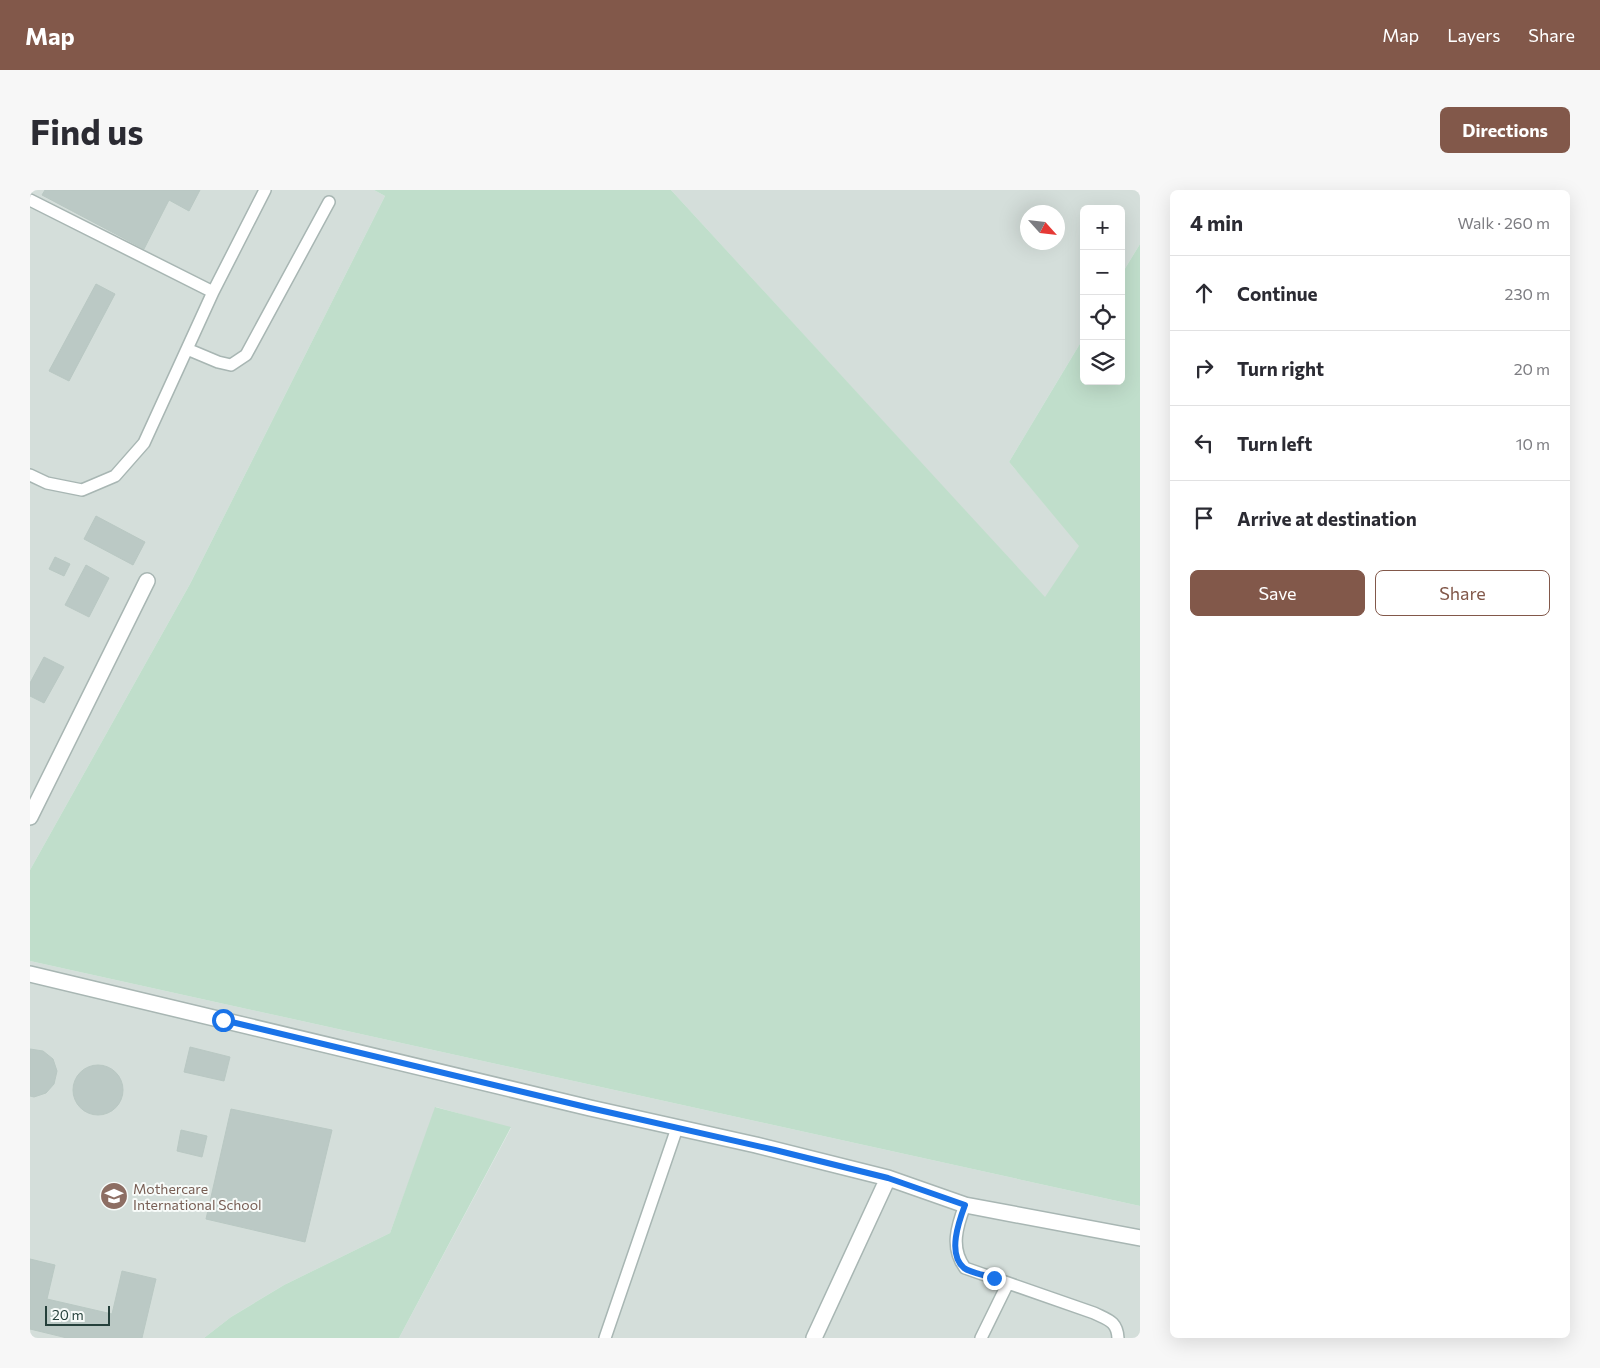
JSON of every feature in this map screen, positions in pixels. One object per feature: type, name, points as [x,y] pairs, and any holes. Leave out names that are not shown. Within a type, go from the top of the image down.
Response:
[{"type":"street","points":[[30,817],[146,581]]},
{"type":"street","points":[[30,974],[888,1178],[965,1205],[1140,1238]]},
{"type":"street","points":[[814,1338],[888,1178]]},
{"type":"lane","points":[[30,475],[47,483],[82,490],[115,476],[144,443],[214,292],[265,190]]},
{"type":"lane","points":[[30,200],[214,292]]},
{"type":"lane","points":[[188,349],[218,362],[231,365],[246,355],[329,202]]},
{"type":"lane","points":[[605,1338],[678,1128]]},
{"type":"lane","points":[[965,1205],[956,1228],[956,1241],[960,1261],[965,1268],[1094,1313],[1116,1326],[1118,1338]]},
{"type":"lane","points":[[981,1338],[1008,1283]]},
{"type":"shaded area","points":[[30,190],[374,190],[385,196],[190,584],[30,870]]},
{"type":"shaded area","points":[[671,190],[1140,190],[1140,244],[1125,268],[1125,205],[1080,205],[1080,344],[1009,462],[1080,546],[1045,598]]},
{"type":"shaded area","points":[[30,961],[1140,1206],[1140,1338],[399,1338],[511,1128],[436,1107],[390,1233],[284,1285],[231,1317],[204,1338],[30,1338]]},
{"type":"green space","points":[[374,190],[671,190],[1045,597],[1079,546],[1009,462],[1080,344],[1080,385],[1125,385],[1125,268],[1140,244],[1140,1206],[30,961],[30,870],[190,584],[385,196]]},
{"type":"green space","points":[[435,1107],[511,1127],[399,1338],[204,1338],[231,1317],[284,1285],[390,1233]]},
{"type":"building","points":[[45,190],[200,190],[189,211],[169,200],[144,249],[42,195]]},
{"type":"building","points":[[96,284],[115,294],[69,381],[49,371]]},
{"type":"building","points":[[96,516],[145,542],[133,565],[84,539]]},
{"type":"building","points":[[55,557],[70,564],[64,576],[49,569]]},
{"type":"building","points":[[86,565],[109,578],[89,617],[65,605]]},
{"type":"building","points":[[44,657],[64,667],[44,703],[30,696],[30,683]]},
{"type":"building","points":[[190,1047],[230,1057],[224,1081],[184,1072]]},
{"type":"building","points":[[30,1049],[43,1051],[53,1059],[57,1071],[54,1084],[46,1093],[34,1097],[30,1096]]},
{"type":"building","points":[[98,1065],[108,1067],[116,1072],[121,1080],[123,1090],[121,1100],[116,1108],[108,1113],[98,1115],[88,1113],[80,1108],[75,1100],[73,1090],[75,1080],[80,1072],[88,1067]]},
{"type":"building","points":[[231,1109],[332,1130],[305,1242],[206,1219]]},
{"type":"building","points":[[181,1130],[207,1136],[202,1157],[177,1151]]},
{"type":"building","points":[[30,1259],[55,1265],[47,1299],[112,1314],[122,1271],[156,1279],[142,1338],[67,1338],[30,1329]]},
{"type":"place","name":"Mothercare International School","points":[[114,1196]]},
{"type":"route","points":[[223,1020],[590,1108],[756,1145],[888,1178],[965,1205],[956,1228],[957,1253],[960,1261],[965,1268],[994,1278]]}]
